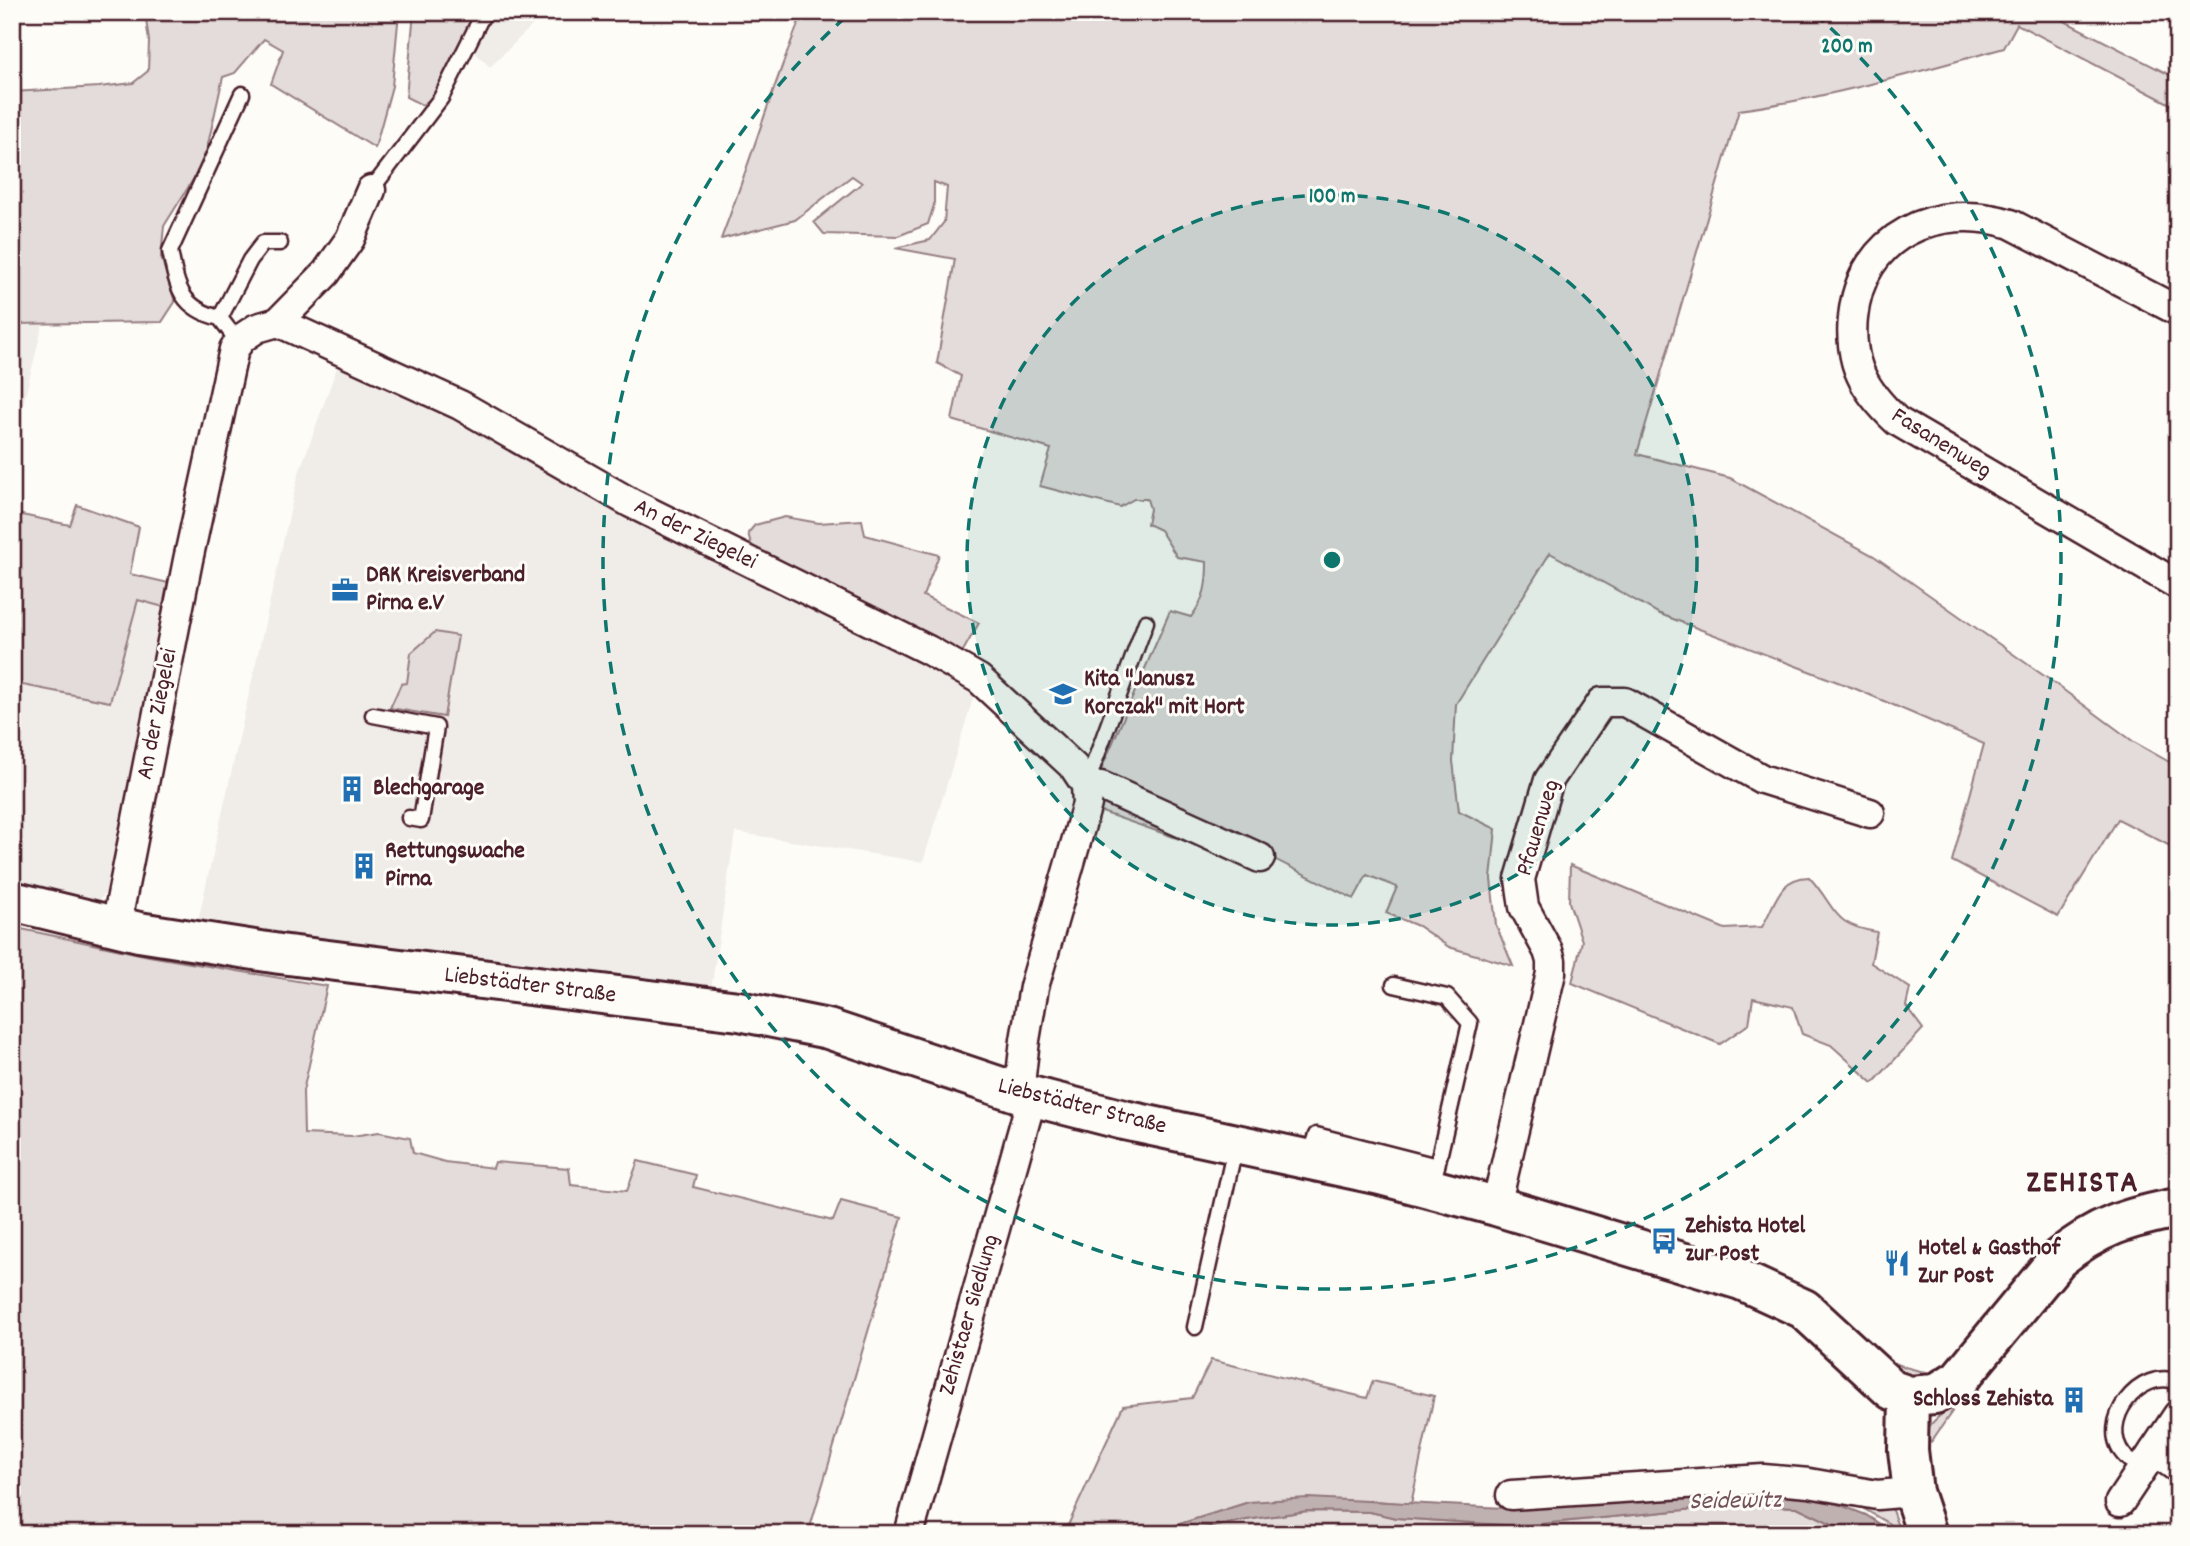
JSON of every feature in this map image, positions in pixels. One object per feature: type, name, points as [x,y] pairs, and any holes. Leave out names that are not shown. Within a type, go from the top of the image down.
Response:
[{"type":"main road","name":"Liebstädter Straße","points":[[12,901],[116,926],[280,954],[771,1016],[837,1031],[1025,1095],[1308,1160],[1435,1178],[1496,1206],[1741,1280],[1804,1308],[1892,1390],[1909,1395]]},
{"type":"main road","points":[[1927,1534],[1913,1492],[1908,1450],[1909,1395],[1935,1394],[1959,1379],[2058,1259],[2074,1246],[2114,1223],[2178,1208]]},
{"type":"street","points":[[239,343],[257,328],[278,322],[326,273],[350,239],[371,190]]},
{"type":"street","name":"Fasanenweg","points":[[2178,311],[2011,224],[1997,219],[1962,216],[1947,217],[1909,229],[1886,246],[1873,260],[1863,278],[1854,303],[1852,324],[1853,345],[1861,375],[1878,401],[1898,421],[2178,584]]},
{"type":"street","name":"An der Ziegelei","points":[[278,322],[460,405],[631,503],[948,661],[979,679],[1074,767],[1086,785]]},
{"type":"street","name":"An der Ziegelei","points":[[116,926],[228,371],[234,349],[239,343]]},
{"type":"street","name":"Pfauenweg","points":[[1496,1206],[1551,973],[1548,951],[1524,907],[1520,879],[1549,780],[1602,702],[1625,702],[1762,779],[1870,813]]},
{"type":"street","points":[[1025,1095],[1024,1040],[1034,987],[1087,804],[1086,785],[1101,786],[1259,858]]},
{"type":"street","name":"Zehistaer Siedlung","points":[[909,1534],[1025,1095]]},
{"type":"street","points":[[2120,1502],[2178,1415]]},
{"type":"street","points":[[2148,1460],[2178,1468]]},
{"type":"street","points":[[1511,1495],[1763,1479],[1809,1483],[1877,1495],[1913,1492]]},
{"type":"lane","points":[[371,190],[441,98],[484,12]]},
{"type":"lane","points":[[239,343],[220,318],[207,314],[184,299],[175,277],[170,251],[242,94]]},
{"type":"lane","points":[[220,318],[250,260],[263,243],[280,243]]},
{"type":"lane","points":[[1086,785],[1146,622]]},
{"type":"lane","points":[[373,715],[436,727],[421,820],[409,818]]},
{"type":"lane","points":[[1394,985],[1447,996],[1470,1023],[1435,1178]]},
{"type":"lane","points":[[1195,1327],[1238,1144]]},
{"type":"lane","points":[[2148,1460],[2122,1454],[2116,1438],[2116,1418],[2126,1399],[2140,1386],[2156,1380],[2178,1382]]},
{"type":"shaded area","points":[[145,12],[399,12],[392,86],[375,148],[271,84],[283,50],[264,39],[235,73],[223,77],[204,162],[164,226],[161,257],[175,302],[162,322],[12,324],[12,92],[133,83],[148,71],[149,41]]},
{"type":"shaded area","points":[[414,12],[466,12],[473,16],[436,95],[422,105],[406,97]]},
{"type":"shaded area","points":[[466,12],[546,12],[490,67],[462,40],[472,16]]},
{"type":"shaded area","points":[[803,12],[2047,12],[2178,79],[2178,108],[2017,24],[2004,48],[1839,91],[1739,110],[1637,454],[1730,478],[1874,556],[2134,742],[2178,767],[2178,850],[2118,819],[2058,917],[1952,861],[1984,744],[1856,689],[1660,614],[1550,553],[1456,704],[1453,761],[1459,811],[1496,829],[1491,879],[1496,925],[1513,966],[1449,947],[1418,926],[1386,913],[1397,887],[1367,875],[1354,899],[1100,772],[1170,611],[1191,617],[1199,604],[1206,584],[1207,562],[1177,557],[1160,530],[1147,524],[1150,509],[1147,499],[1134,499],[1120,507],[1040,486],[1051,449],[952,420],[961,376],[937,363],[955,259],[895,248],[930,240],[944,222],[947,187],[934,182],[934,205],[928,224],[898,236],[824,234],[814,222],[862,183],[852,176],[795,220],[721,239]]},
{"type":"shaded area","points":[[43,323],[12,450],[12,324]]},
{"type":"shaded area","points":[[339,362],[454,413],[976,688],[923,862],[735,832],[710,996],[196,930],[298,476]]},
{"type":"shaded area","points":[[77,505],[139,527],[130,574],[177,585],[171,609],[138,600],[110,702],[12,683],[12,513],[70,525]]},
{"type":"shaded area","points":[[785,517],[819,523],[862,520],[865,535],[939,555],[923,596],[979,623],[959,658],[753,551],[748,533],[755,525]]},
{"type":"shaded area","points":[[138,600],[171,609],[121,861],[114,860],[106,892],[100,900],[89,901],[26,888],[26,882],[12,878],[12,683],[110,702]]},
{"type":"shaded area","points":[[435,632],[458,636],[444,717],[390,708],[401,684],[407,683],[411,653]]},
{"type":"shaded area","points":[[1103,797],[1231,857],[1096,810]]},
{"type":"shaded area","points":[[1570,865],[1725,929],[1762,927],[1784,887],[1799,878],[1809,877],[1842,919],[1850,925],[1877,932],[1871,963],[1910,988],[1906,1006],[1923,1029],[1873,1083],[1831,1045],[1802,1034],[1793,1007],[1753,998],[1749,1024],[1720,1044],[1572,983],[1582,941],[1569,902]]},
{"type":"shaded area","points":[[12,927],[149,956],[327,986],[303,1091],[304,1134],[352,1136],[379,1132],[410,1138],[413,1153],[445,1162],[493,1168],[495,1162],[569,1168],[571,1185],[627,1191],[638,1161],[696,1175],[693,1187],[833,1221],[841,1201],[902,1217],[808,1534],[12,1534]]},
{"type":"shaded area","points":[[1868,1349],[1903,1366],[1938,1375],[1907,1375],[1891,1368]]},
{"type":"shaded area","points":[[1211,1360],[1367,1398],[1373,1381],[1434,1396],[1411,1504],[1376,1501],[1249,1502],[1170,1527],[1164,1534],[1064,1534],[1123,1406],[1192,1398]]},
{"type":"shaded area","points":[[1951,1407],[1953,1410],[1931,1442],[1923,1446],[1932,1423]]},
{"type":"shaded area","points":[[1845,1498],[1890,1505],[1900,1532],[1888,1523]]},
{"type":"shaded area","points":[[1737,1505],[1797,1507],[1853,1534],[1824,1534],[1790,1524],[1624,1534],[1446,1534],[1402,1529],[1403,1534],[1194,1534],[1206,1528],[1307,1511],[1370,1512],[1396,1518],[1519,1526]]},
{"type":"water","name":"Seidewitz","points":[[1742,1493],[1812,1494],[1866,1515],[1895,1534],[1853,1534],[1797,1507],[1737,1505],[1519,1526],[1396,1518],[1370,1512],[1307,1511],[1206,1528],[1194,1534],[1164,1534],[1170,1527],[1249,1502],[1308,1498],[1524,1509]]},
{"type":"place","name":"DRK Kreisverband Pirna e.V","points":[[345,590]]},
{"type":"place","name":"Kita \"Janusz Korczak\" mit Hort","points":[[1063,694]]},
{"type":"place","name":"Blechgarage","points":[[352,789]]},
{"type":"place","name":"Rettungswache Pirna","points":[[364,866]]},
{"type":"place","name":"Zehista Hotel zur Post","points":[[1664,1241]]},
{"type":"place","name":"Hotel & Gasthof Zur Post","points":[[1897,1263]]},
{"type":"place","name":"Schloss Zehista","points":[[2074,1400]]},
{"type":"district","name":"ZEHISTA","points":[[2083,1185]]}]
